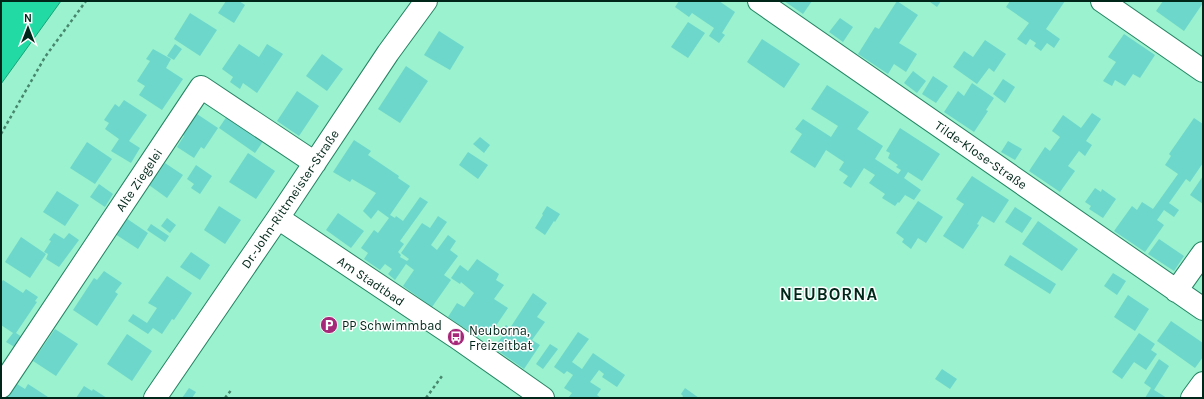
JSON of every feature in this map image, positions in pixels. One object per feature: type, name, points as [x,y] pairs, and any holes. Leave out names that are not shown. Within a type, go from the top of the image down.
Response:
[{"type":"street","name":"Dr.-John-Rittmeister-Straße","points":[[155,398],[388,53],[426,1]]},
{"type":"street","name":"Tilde-Klose-Straße","points":[[759,1],[1203,310]]},
{"type":"street","points":[[1102,1],[1201,65]]},
{"type":"street","name":"Alte Ziegelei","points":[[1,387],[201,87],[315,163]]},
{"type":"street","name":"Am Stadtbad","points":[[278,218],[456,337],[543,398]]},
{"type":"street","points":[[1176,291],[1203,253]]},
{"type":"street","points":[[1192,398],[1203,383]]},
{"type":"path","points":[[1,134],[45,57],[86,1]]},
{"type":"path","points":[[426,398],[442,376]]},
{"type":"path","points":[[225,398],[232,389]]},
{"type":"shaded area","points":[[1,1],[61,1],[1,84]]},
{"type":"building","points":[[226,1],[239,1],[245,5],[234,23],[218,13]]},
{"type":"building","points":[[679,1],[719,1],[735,12],[722,33],[725,35],[719,43],[709,36],[714,28],[692,13],[689,17],[675,7]]},
{"type":"building","points":[[784,1],[812,1],[803,14]]},
{"type":"building","points":[[897,1],[918,15],[899,43],[917,54],[906,72],[894,64],[888,74],[858,54],[875,27],[879,29]]},
{"type":"building","points":[[941,1],[937,7],[930,2]]},
{"type":"building","points":[[1010,1],[1065,1],[1046,29],[1060,39],[1054,48],[1047,43],[1041,51],[1034,46],[1036,43],[1030,39],[1026,45],[1017,39],[1029,23],[1006,7]]},
{"type":"building","points":[[1163,1],[1203,1],[1203,3],[1184,31],[1156,11]]},
{"type":"building","points":[[190,13],[217,30],[200,56],[174,39]]},
{"type":"building","points":[[840,18],[853,27],[843,42],[829,32]]},
{"type":"building","points":[[688,22],[705,33],[688,58],[671,47]]},
{"type":"building","points":[[439,31],[464,47],[450,70],[424,55]]},
{"type":"building","points":[[1124,34],[1155,55],[1140,78],[1133,74],[1125,86],[1115,80],[1112,86],[1103,81],[1116,62],[1108,57]]},
{"type":"building","points":[[762,39],[800,64],[784,88],[747,62]]},
{"type":"building","points":[[985,40],[1006,54],[994,72],[989,68],[977,84],[953,67],[964,51],[973,57]]},
{"type":"building","points":[[175,44],[182,49],[174,60],[167,56]]},
{"type":"building","points":[[239,44],[259,57],[267,44],[283,54],[257,93],[243,83],[240,89],[230,82],[233,77],[222,69]]},
{"type":"building","points":[[153,49],[171,59],[166,68],[183,79],[162,110],[139,95],[145,86],[137,81],[150,61],[146,59]]},
{"type":"building","points":[[322,54],[343,69],[327,91],[306,76]]},
{"type":"building","points":[[406,66],[428,81],[400,123],[378,109]]},
{"type":"building","points":[[913,71],[926,81],[917,93],[904,83]]},
{"type":"building","points":[[933,76],[948,86],[936,103],[922,94]]},
{"type":"building","points":[[1003,79],[1015,87],[1005,103],[993,94]]},
{"type":"building","points":[[972,83],[994,98],[986,110],[988,111],[974,132],[944,112],[958,91],[964,96]]},
{"type":"building","points":[[827,85],[869,112],[857,129],[883,146],[875,159],[898,174],[901,170],[896,167],[898,165],[888,158],[890,153],[886,151],[900,128],[940,154],[922,181],[908,172],[904,178],[921,190],[914,200],[905,195],[895,206],[882,198],[885,194],[869,183],[875,175],[864,168],[851,188],[843,183],[848,176],[839,170],[844,162],[826,150],[815,168],[790,152],[802,134],[795,129],[803,119],[831,137],[838,126],[811,109]]},
{"type":"building","points":[[297,91],[319,106],[299,136],[277,121]]},
{"type":"building","points":[[124,100],[147,115],[129,141],[140,148],[131,163],[111,151],[119,139],[105,129],[109,123],[104,120],[115,104],[119,107]]},
{"type":"building","points":[[194,112],[218,128],[204,149],[201,147],[194,158],[177,147],[184,136],[180,133]]},
{"type":"building","points":[[1092,113],[1101,119],[1086,141],[1092,145],[1085,156],[1079,151],[1068,166],[1075,171],[1060,192],[1029,171],[1045,147],[1050,151],[1060,137],[1052,131],[1063,115],[1081,128]]},
{"type":"building","points":[[227,116],[264,140],[255,153],[219,128]]},
{"type":"building","points":[[1194,118],[1203,124],[1203,163],[1190,182],[1186,179],[1169,203],[1179,210],[1174,217],[1164,210],[1157,220],[1164,225],[1145,252],[1114,231],[1132,206],[1137,210],[1142,202],[1153,209],[1178,174],[1165,165],[1171,156],[1169,154]]},
{"type":"building","points":[[480,137],[490,145],[484,153],[473,144]]},
{"type":"building","points":[[354,140],[371,151],[368,155],[399,176],[398,178],[410,186],[390,215],[395,218],[396,216],[403,221],[420,197],[428,202],[400,241],[404,244],[398,252],[401,255],[400,257],[407,261],[409,259],[401,253],[422,223],[430,228],[438,216],[447,222],[431,245],[437,250],[448,235],[456,241],[450,250],[458,256],[444,275],[451,280],[432,307],[403,286],[414,270],[406,264],[395,280],[388,274],[392,269],[385,264],[380,270],[364,259],[368,253],[361,248],[374,230],[378,233],[389,218],[378,210],[371,219],[363,211],[376,193],[352,179],[350,182],[333,172]]},
{"type":"building","points":[[1008,141],[1022,149],[1015,160],[1001,152]]},
{"type":"building","points":[[87,142],[112,159],[95,184],[70,168]]},
{"type":"building","points":[[468,152],[488,165],[478,179],[459,165]]},
{"type":"building","points":[[248,153],[275,171],[256,199],[229,182]]},
{"type":"building","points":[[165,163],[183,175],[167,198],[149,185]]},
{"type":"building","points":[[196,165],[212,176],[200,194],[191,188],[194,184],[187,179]]},
{"type":"building","points":[[972,176],[1009,200],[994,223],[982,216],[977,224],[979,225],[963,249],[943,236],[964,204],[956,199]]},
{"type":"building","points":[[1203,176],[1203,204],[1190,195]]},
{"type":"building","points":[[99,184],[113,194],[105,207],[90,197]]},
{"type":"building","points":[[1095,188],[1101,192],[1102,189],[1116,199],[1103,218],[1089,209],[1091,206],[1085,202]]},
{"type":"building","points":[[57,191],[79,205],[65,226],[43,212]]},
{"type":"building","points":[[918,201],[943,217],[926,243],[918,238],[911,249],[902,242],[904,239],[896,233]]},
{"type":"building","points":[[219,206],[241,220],[225,244],[204,230]]},
{"type":"building","points":[[547,206],[560,214],[545,235],[535,228]]},
{"type":"building","points":[[1015,207],[1032,218],[1022,233],[1005,222]]},
{"type":"building","points":[[338,213],[364,231],[351,248],[326,230]]},
{"type":"building","points":[[123,216],[148,233],[138,249],[112,232]]},
{"type":"building","points":[[167,218],[176,225],[170,233],[161,226]]},
{"type":"building","points":[[1038,221],[1078,249],[1062,271],[1022,244]]},
{"type":"building","points":[[151,224],[169,236],[165,242],[147,230]]},
{"type":"building","points":[[54,233],[64,239],[69,233],[79,240],[59,267],[46,259],[48,254],[44,252]]},
{"type":"building","points":[[21,237],[46,254],[30,278],[5,262]]},
{"type":"building","points":[[1159,239],[1184,256],[1174,271],[1148,254]]},
{"type":"building","points":[[191,252],[210,265],[200,280],[180,267]]},
{"type":"building","points":[[1010,255],[1056,284],[1050,294],[1004,265]]},
{"type":"building","points":[[477,259],[499,274],[496,280],[504,285],[494,299],[508,308],[491,333],[484,329],[478,337],[448,317],[457,303],[464,307],[474,293],[461,282],[460,284],[451,278],[460,265],[468,271]]},
{"type":"building","points":[[104,271],[122,283],[115,292],[118,294],[97,326],[73,310],[94,278],[97,280]]},
{"type":"building","points":[[1113,273],[1126,281],[1117,295],[1104,286]]},
{"type":"building","points":[[167,276],[192,293],[174,320],[172,319],[162,334],[153,328],[148,334],[128,321],[133,314],[147,323],[157,308],[148,303]]},
{"type":"building","points":[[3,280],[23,293],[26,289],[38,297],[35,301],[37,302],[16,333],[25,339],[18,349],[6,342],[13,333],[1,325],[1,283]]},
{"type":"building","points":[[533,293],[547,303],[537,317],[545,322],[532,340],[540,345],[524,369],[494,348],[506,331],[503,329],[506,325],[510,328]]},
{"type":"building","points":[[1128,295],[1149,309],[1135,331],[1114,317]]},
{"type":"building","points":[[1171,321],[1203,343],[1203,357],[1195,368],[1157,341]]},
{"type":"building","points":[[55,329],[78,344],[56,376],[33,361]]},
{"type":"building","points":[[578,332],[589,339],[572,362],[582,369],[593,353],[625,375],[617,387],[602,377],[604,374],[599,370],[590,382],[601,389],[597,395],[601,398],[568,398],[572,393],[564,388],[573,375],[567,371],[564,374],[554,367]]},
{"type":"building","points":[[1139,333],[1155,344],[1151,350],[1157,354],[1146,370],[1134,362],[1122,379],[1112,372]]},
{"type":"building","points":[[127,334],[152,351],[132,381],[107,364]]},
{"type":"building","points":[[550,344],[558,349],[543,369],[536,364]]},
{"type":"building","points":[[1159,359],[1169,366],[1154,390],[1144,383]]},
{"type":"building","points":[[942,369],[957,379],[950,389],[935,379]]},
{"type":"building","points":[[17,384],[25,389],[28,384],[48,397],[7,398]]},
{"type":"building","points":[[84,386],[92,391],[93,389],[107,398],[76,398]]},
{"type":"building","points":[[189,388],[196,392],[192,398],[182,398]]},
{"type":"building","points":[[685,388],[699,398],[682,398],[683,396],[681,394]]},
{"type":"building","points":[[1151,388],[1167,398],[1145,398]]},
{"type":"place","name":"PP Schwimmbad","points":[[329,325]]},
{"type":"place","name":"Neuborna, Freizeitbat","points":[[456,337]]},
{"type":"district","name":"NEUBORNA","points":[[829,294]]}]
